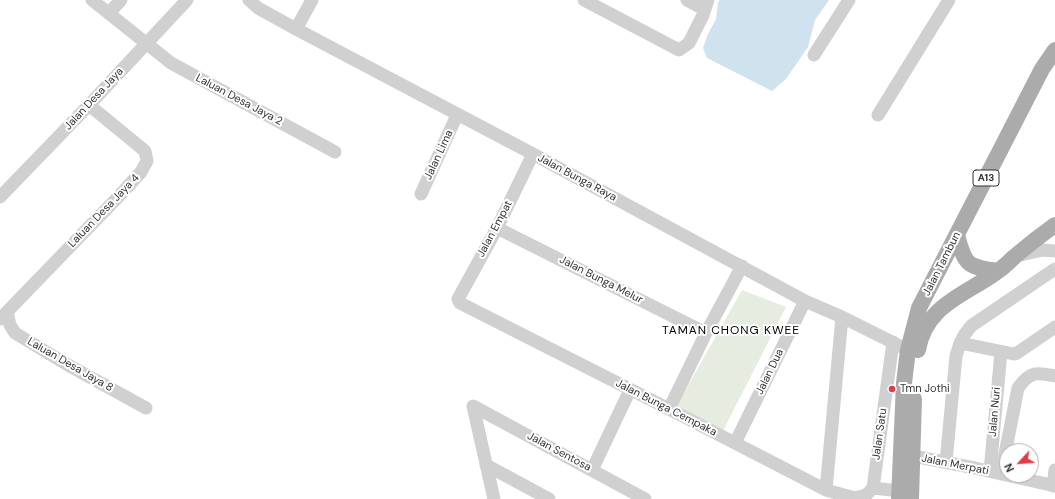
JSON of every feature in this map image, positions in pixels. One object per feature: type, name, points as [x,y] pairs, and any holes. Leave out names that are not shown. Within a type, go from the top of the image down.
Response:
[{"type":"main road","name":"Jalan Tambun","points":[[907,455],[904,383],[908,350],[919,308],[1042,69],[1055,50]]},
{"type":"main road","name":"A13","points":[[998,271],[1055,225]]},
{"type":"main road","points":[[957,235],[962,254],[968,263],[979,269],[998,271]]},
{"type":"main road","name":"Jalan Tambun","points":[[905,495],[907,455],[919,341],[928,324],[938,310],[951,299],[998,271]]},
{"type":"street","name":"Laluan Desa Jaya 2","points":[[92,0],[170,63],[335,152]]},
{"type":"street","points":[[109,13],[121,0]]},
{"type":"street","name":"Jalan Desa Jaya","points":[[0,197],[89,105],[187,0]]},
{"type":"street","name":"Jalan Bunga Raya","points":[[249,0],[258,8],[296,29],[533,154],[805,301],[842,317],[908,350]]},
{"type":"street","points":[[296,29],[312,0]]},
{"type":"street","points":[[584,0],[679,50],[689,43],[703,16],[707,2]]},
{"type":"street","points":[[687,0],[700,6],[707,2]]},
{"type":"street","points":[[814,55],[849,0]]},
{"type":"street","points":[[878,115],[949,0]]},
{"type":"street","name":"Laluan Desa Jaya 4","points":[[3,316],[120,195],[141,172],[148,161],[145,151],[89,105]]},
{"type":"street","name":"Jalan Lima","points":[[421,194],[457,115]]},
{"type":"street","name":"Jalan Empat","points":[[460,303],[458,299],[497,228],[533,154]]},
{"type":"street","name":"Jalan Bunga Melur","points":[[497,228],[706,333]]},
{"type":"street","points":[[1015,256],[1043,250],[1055,251]]},
{"type":"street","points":[[669,409],[706,333],[742,266]]},
{"type":"street","points":[[946,462],[954,372],[960,343],[965,334],[972,326],[1055,269]]},
{"type":"street","name":"Jalan Dua","points":[[735,443],[805,301]]},
{"type":"street","name":"Jalan Bunga Cempaka","points":[[460,303],[826,490],[856,498],[866,495],[873,488]]},
{"type":"street","name":"Laluan Desa Jaya 8","points":[[3,316],[15,333],[68,365],[146,408]]},
{"type":"street","points":[[826,490],[842,317]]},
{"type":"street","points":[[960,343],[1014,354],[1055,327]]},
{"type":"street","name":"Jalan Satu","points":[[873,488],[893,342]]},
{"type":"street","name":"Jalan Nuri","points":[[995,473],[1001,352]]},
{"type":"street","name":"Jalan Nuri","points":[[995,473],[1018,388],[1029,376],[1039,373],[1055,376]]},
{"type":"street","points":[[592,470],[630,390]]},
{"type":"street","name":"Jalan Sentosa","points":[[486,465],[472,408],[473,406],[645,499]]},
{"type":"street","name":"Jalan Merpati","points":[[907,455],[1054,486]]},
{"type":"street","points":[[486,465],[494,499]]},
{"type":"street","points":[[486,465],[549,499]]},
{"type":"street","points":[[1054,486],[1055,470]]},
{"type":"street","points":[[873,488],[905,495]]},
{"type":"shaded area","points":[[742,290],[786,307],[723,431],[676,407]]},
{"type":"water","points":[[720,0],[829,0],[815,20],[808,47],[786,79],[772,91],[707,58],[703,48],[716,19],[718,2]]},
{"type":"place","name":"Tmn Jothi","points":[[892,389]]},
{"type":"district","name":"TAMAN CHONG KWEE","points":[[731,331]]}]
